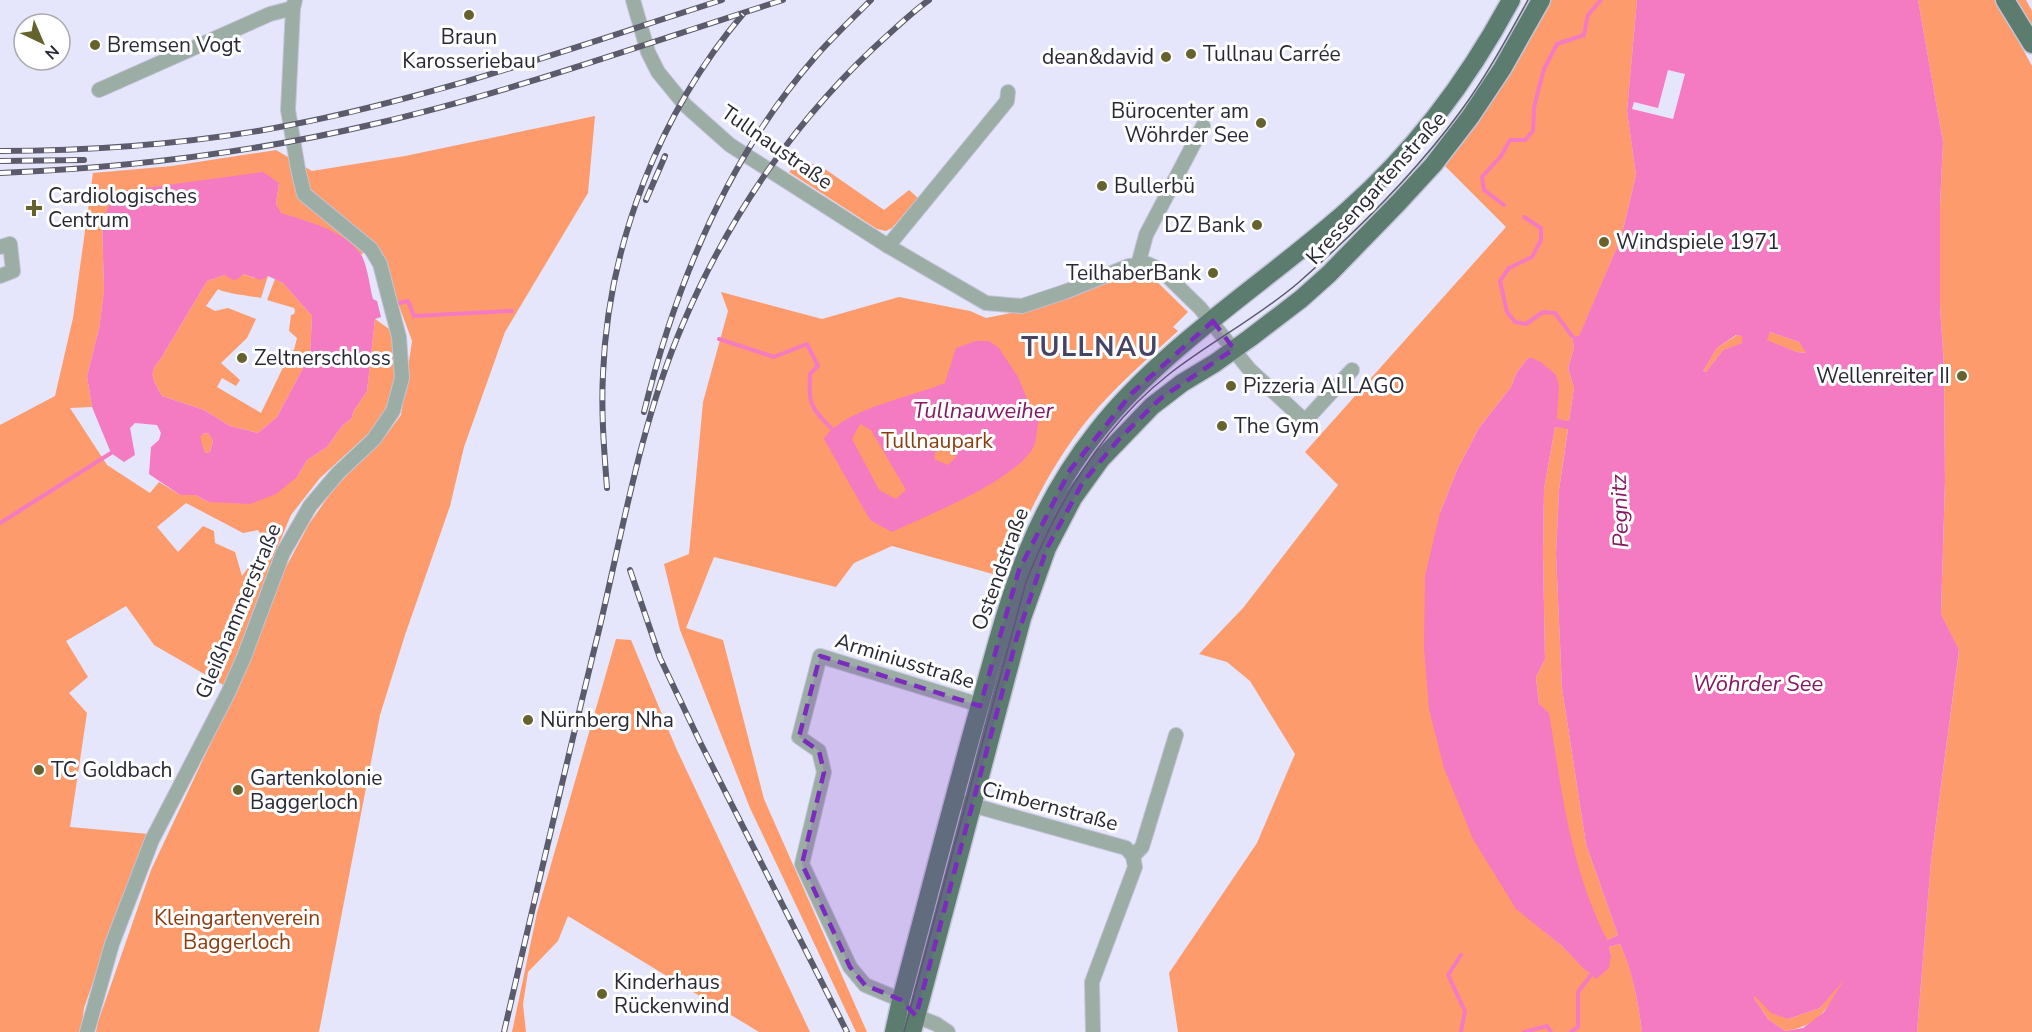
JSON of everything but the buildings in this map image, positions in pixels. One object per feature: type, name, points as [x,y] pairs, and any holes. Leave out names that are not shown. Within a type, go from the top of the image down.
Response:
[{"type":"main road","name":"Kressengartenstraße","points":[[1213,321],[1348,210],[1390,169],[1456,88],[1487,43],[1511,0]]},
{"type":"main road","name":"Kressengartenstraße","points":[[1234,349],[1321,281],[1421,178],[1480,102],[1511,53],[1540,0]]},
{"type":"main road","points":[[2005,0],[2032,44]]},
{"type":"main road","name":"Ostendstraße","points":[[894,1032],[998,637],[1017,576],[1033,537],[1057,490],[1079,456],[1114,412],[1170,357],[1213,321]]},
{"type":"main road","name":"Ostendstraße","points":[[914,1024],[1028,599],[1047,548],[1083,482],[1101,459],[1144,414],[1168,393],[1234,349]]},
{"type":"main road","points":[[901,1000],[914,1024]]},
{"type":"street","name":"Tullnaustraße","points":[[633,0],[648,52],[658,72],[685,105],[730,145],[888,246],[986,303],[1022,306],[1129,266],[1138,265]]},
{"type":"street","points":[[99,90],[294,4]]},
{"type":"street","name":"Gleißhammerstraße","points":[[87,1032],[112,944],[152,840],[228,693],[283,553],[310,506],[338,473],[374,439],[393,411],[402,378],[399,337],[380,264],[371,249],[304,194],[297,169],[288,110],[294,4]]},
{"type":"street","points":[[888,246],[1007,101],[1008,92]]},
{"type":"street","points":[[1203,126],[1146,234],[1138,265],[1148,264],[1161,270],[1213,321],[1254,374],[1305,421],[1352,370]]},
{"type":"street","points":[[0,247],[10,243],[13,271],[0,276]]},
{"type":"street","name":"Arminiusstraße","points":[[901,1000],[865,985],[850,967],[802,864],[824,772],[819,751],[799,737],[820,656],[980,706]]},
{"type":"street","name":"Cimbernstraße","points":[[1133,856],[1142,847],[1176,735]]},
{"type":"street","name":"Cimbernstraße","points":[[954,800],[1126,848],[1133,856],[1135,867],[1092,982],[1093,1032]]},
{"type":"street","points":[[914,1024],[936,1024],[948,1032]]},
{"type":"highlighted area","points":[[1213,321],[1234,349],[1161,398],[1120,438],[1083,482],[1047,548],[1017,637],[916,1016],[901,1000],[865,985],[850,967],[802,864],[824,772],[819,751],[799,737],[820,656],[980,706],[1019,570],[1070,470],[1132,393]]},
{"type":"green space","points":[[1550,0],[1637,0],[1627,111],[1636,175],[1621,238],[1579,337],[1572,336],[1574,348],[1568,368],[1574,388],[1569,421],[1557,420],[1528,358],[1517,372],[1511,387],[1479,428],[1457,470],[1440,513],[1560,846],[1570,838],[1539,704],[1536,677],[1545,659],[1544,489],[1555,427],[1568,428],[1559,490],[1556,554],[1562,688],[1586,844],[1618,935],[1607,940],[1545,932],[1591,975],[1611,955],[1609,947],[1620,944],[1632,976],[1642,1032],[1178,1032],[1169,973],[1257,843],[1295,754],[1250,681],[1227,662],[1199,654],[1243,608],[1338,485],[1305,452],[1506,227],[1443,164],[1516,61]]},
{"type":"green space","points":[[1918,0],[1996,0],[2032,66],[2032,1032],[1917,1032],[1931,861],[1959,651],[1941,614],[1945,482],[1944,367],[1940,306],[1940,206],[1943,142]]},
{"type":"green space","points":[[2013,0],[2026,0],[2032,11],[2032,34]]},
{"type":"green space","name":"Kleingartenverein Baggerloch","points":[[595,116],[588,193],[505,332],[464,447],[450,506],[380,715],[319,1032],[96,1032],[151,870],[224,715],[271,595],[309,524],[335,487],[381,442],[401,415],[412,341],[387,273],[368,237],[362,255],[324,228],[281,214],[276,204],[279,183],[102,222],[104,291],[99,329],[87,376],[92,407],[70,408],[107,465],[150,493],[159,482],[180,495],[195,495],[209,502],[297,477],[307,460],[327,447],[342,426],[352,418],[353,412],[367,391],[375,319],[392,331],[397,378],[381,422],[320,478],[291,515],[225,686],[154,645],[126,606],[66,641],[88,677],[69,693],[87,713],[70,827],[149,834],[117,913],[84,1008],[81,1032],[0,1032],[0,425],[55,396],[73,318],[93,173],[172,166],[276,150],[312,171],[405,156]],"holes":[[[186,503],[243,533],[258,530],[266,543],[242,576],[235,552],[215,543],[214,531],[203,526],[178,552],[157,527]]]},
{"type":"green space","points":[[801,160],[822,167],[884,210],[909,190],[918,198],[892,228],[886,231],[877,229],[789,172]]},
{"type":"green space","name":"Tullnaupark","points":[[1139,271],[1148,273],[1188,312],[1173,327],[1178,331],[1110,395],[1075,436],[1039,494],[1000,576],[892,546],[854,563],[836,587],[714,557],[686,628],[723,640],[764,799],[867,1032],[856,1032],[750,808],[680,630],[664,564],[689,554],[703,402],[728,311],[721,292],[822,319],[899,297],[970,311],[986,318],[1041,307]]},
{"type":"green space","points":[[243,274],[254,278],[268,276],[261,298],[218,289],[206,306],[215,311],[228,308],[256,319],[247,338],[221,363],[240,380],[236,386],[222,378],[217,387],[261,413],[291,351],[294,350],[297,338],[289,331],[294,308],[267,300],[275,279],[283,283],[312,316],[310,355],[277,417],[258,433],[230,426],[204,410],[162,396],[153,377],[156,365],[207,281],[225,275]]},
{"type":"green space","points":[[1770,332],[1799,342],[1807,353],[1797,352],[1766,340]]},
{"type":"green space","points":[[1737,335],[1742,336],[1743,343],[1723,350],[1706,372],[1703,371],[1717,348]]},
{"type":"green space","points":[[208,433],[213,439],[210,452],[205,453],[199,437]]},
{"type":"green space","points":[[616,639],[631,640],[676,748],[810,1032],[759,1032],[568,916],[558,941],[528,972],[523,1004],[526,1032],[512,1032],[537,913]]},
{"type":"green space","points":[[1844,979],[1838,992],[1820,1015],[1797,1029],[1785,1031],[1768,1019],[1754,998],[1755,995],[1788,1019],[1820,1008]]},
{"type":"water","name":"Wöhrder See","points":[[1637,0],[1918,0],[1943,142],[1940,206],[1940,306],[1944,367],[1945,482],[1941,614],[1959,650],[1931,861],[1917,1032],[1642,1032],[1634,987],[1620,944],[1609,947],[1611,955],[1609,968],[1596,979],[1562,946],[1516,909],[1473,839],[1444,768],[1429,709],[1424,648],[1425,576],[1440,513],[1457,470],[1479,428],[1511,387],[1517,372],[1528,358],[1541,362],[1556,375],[1559,385],[1557,419],[1569,421],[1574,388],[1568,368],[1574,348],[1572,336],[1579,336],[1621,238],[1636,175],[1627,111]],"holes":[[[1770,332],[1799,342],[1806,353],[1797,352],[1767,340]],[[1736,335],[1742,336],[1742,343],[1723,350],[1706,372],[1703,371],[1717,348]],[[1555,427],[1568,429],[1559,490],[1556,554],[1562,688],[1586,844],[1618,935],[1607,940],[1594,912],[1576,857],[1563,800],[1549,713],[1539,704],[1536,677],[1545,659],[1544,489]],[[1844,980],[1824,1012],[1803,1028],[1785,1031],[1768,1019],[1754,998],[1755,996],[1771,1013],[1788,1019],[1820,1008]]]},
{"type":"water","points":[[263,172],[279,183],[276,204],[281,213],[334,232],[360,253],[373,299],[377,301],[381,317],[375,319],[367,391],[353,412],[352,418],[342,426],[327,447],[307,460],[297,477],[276,494],[250,504],[209,502],[195,495],[180,495],[149,474],[151,447],[159,440],[161,433],[157,425],[135,423],[130,428],[135,455],[124,462],[111,453],[92,407],[87,376],[99,329],[104,291],[102,222],[115,192]],"holes":[[[243,274],[261,280],[268,276],[283,283],[312,316],[310,355],[277,417],[258,433],[230,426],[204,410],[162,396],[153,377],[156,365],[207,281],[225,275],[233,280]],[[208,433],[213,440],[210,452],[205,453],[200,437]]]},
{"type":"water","name":"Tullnauweiher","points":[[976,341],[989,341],[999,348],[1018,377],[1028,401],[1040,417],[1035,444],[1023,460],[990,485],[892,532],[870,520],[824,439],[833,429],[862,412],[945,383],[956,348]],"holes":[[[860,424],[871,430],[906,490],[896,499],[879,490],[852,439]],[[952,443],[956,457],[948,465],[934,459],[937,444]]]},
{"type":"pier","points":[[1668,70],[1685,74],[1673,119],[1632,109],[1634,102],[1658,108]]},
{"type":"waterway","points":[[1504,205],[1484,190],[1482,177],[1501,156],[1510,140],[1525,140],[1533,131],[1534,107],[1544,69],[1557,44],[1584,35],[1588,15],[1601,0]]},
{"type":"waterway","points":[[1524,217],[1541,228],[1541,240],[1532,257],[1509,268],[1500,281],[1507,312],[1515,322],[1526,324],[1543,312],[1555,313],[1572,336]]},
{"type":"waterway","points":[[394,304],[408,301],[414,316],[512,311]]},
{"type":"waterway","points":[[719,339],[774,357],[807,344],[818,366],[810,374],[810,398],[814,409],[831,428]]},
{"type":"waterway","points":[[0,523],[111,453]]},
{"type":"waterway","points":[[1461,955],[1448,975],[1465,1011],[1461,1032]]},
{"type":"waterway","points":[[1571,1032],[1578,1027],[1578,992],[1591,975]]},
{"type":"waterway","points":[[1524,1032],[1547,1026],[1551,1032]]},
{"type":"tram line","points":[[904,1032],[1026,582],[1067,496],[1102,443],[1144,396],[1184,363],[1266,308],[1298,283],[1363,223],[1404,181],[1470,99],[1528,0]]},
{"type":"railway","points":[[0,151],[65,150],[162,143],[226,136],[317,120],[492,74],[722,0]]},
{"type":"railway","points":[[0,173],[141,163],[235,151],[374,124],[477,97],[783,0]]},
{"type":"railway","points":[[644,412],[672,316],[689,269],[732,178],[757,135],[785,94],[817,55],[871,0]]},
{"type":"railway","points":[[504,1032],[634,476],[655,400],[682,326],[701,285],[744,206],[796,132],[856,65],[929,0]]},
{"type":"railway","points":[[607,488],[603,374],[607,325],[615,277],[628,229],[644,182],[687,93],[713,52],[743,14]]},
{"type":"railway","points":[[646,200],[665,156]]},
{"type":"railway","points":[[0,161],[84,160]]},
{"type":"railway","points":[[630,570],[660,658],[847,1032]]},
{"type":"place","name":"Braun Karosseriebau","points":[[469,15]]},
{"type":"place","name":"Bremsen Vogt","points":[[95,45]]},
{"type":"place","name":"Tullnau Carrée","points":[[1191,54]]},
{"type":"place","name":"dean&david","points":[[1166,57]]},
{"type":"place","name":"Bürocenter am Wöhrder See","points":[[1261,123]]},
{"type":"place","name":"Bullerbü","points":[[1102,186]]},
{"type":"place","name":"Cardiologisches Centrum","points":[[34,208]]},
{"type":"place","name":"DZ Bank","points":[[1257,225]]},
{"type":"place","name":"Windspiele 1971","points":[[1604,242]]},
{"type":"place","name":"TeilhaberBank","points":[[1213,273]]},
{"type":"place","name":"Zeltnerschloss","points":[[242,358]]},
{"type":"place","name":"Wellenreiter II","points":[[1962,376]]},
{"type":"place","name":"Pizzeria ALLAGO","points":[[1231,386]]},
{"type":"place","name":"The Gym","points":[[1222,426]]},
{"type":"place","name":"Nürnberg Nha","points":[[528,720]]},
{"type":"place","name":"TC Goldbach","points":[[39,770]]},
{"type":"place","name":"Gartenkolonie Baggerloch","points":[[238,790]]},
{"type":"place","name":"Kinderhaus Rückenwind","points":[[602,994]]},
{"type":"district","name":"TULLNAU","points":[[1090,347]]},
{"type":"water label","name":"Pegnitz","points":[[1619,511]]}]
